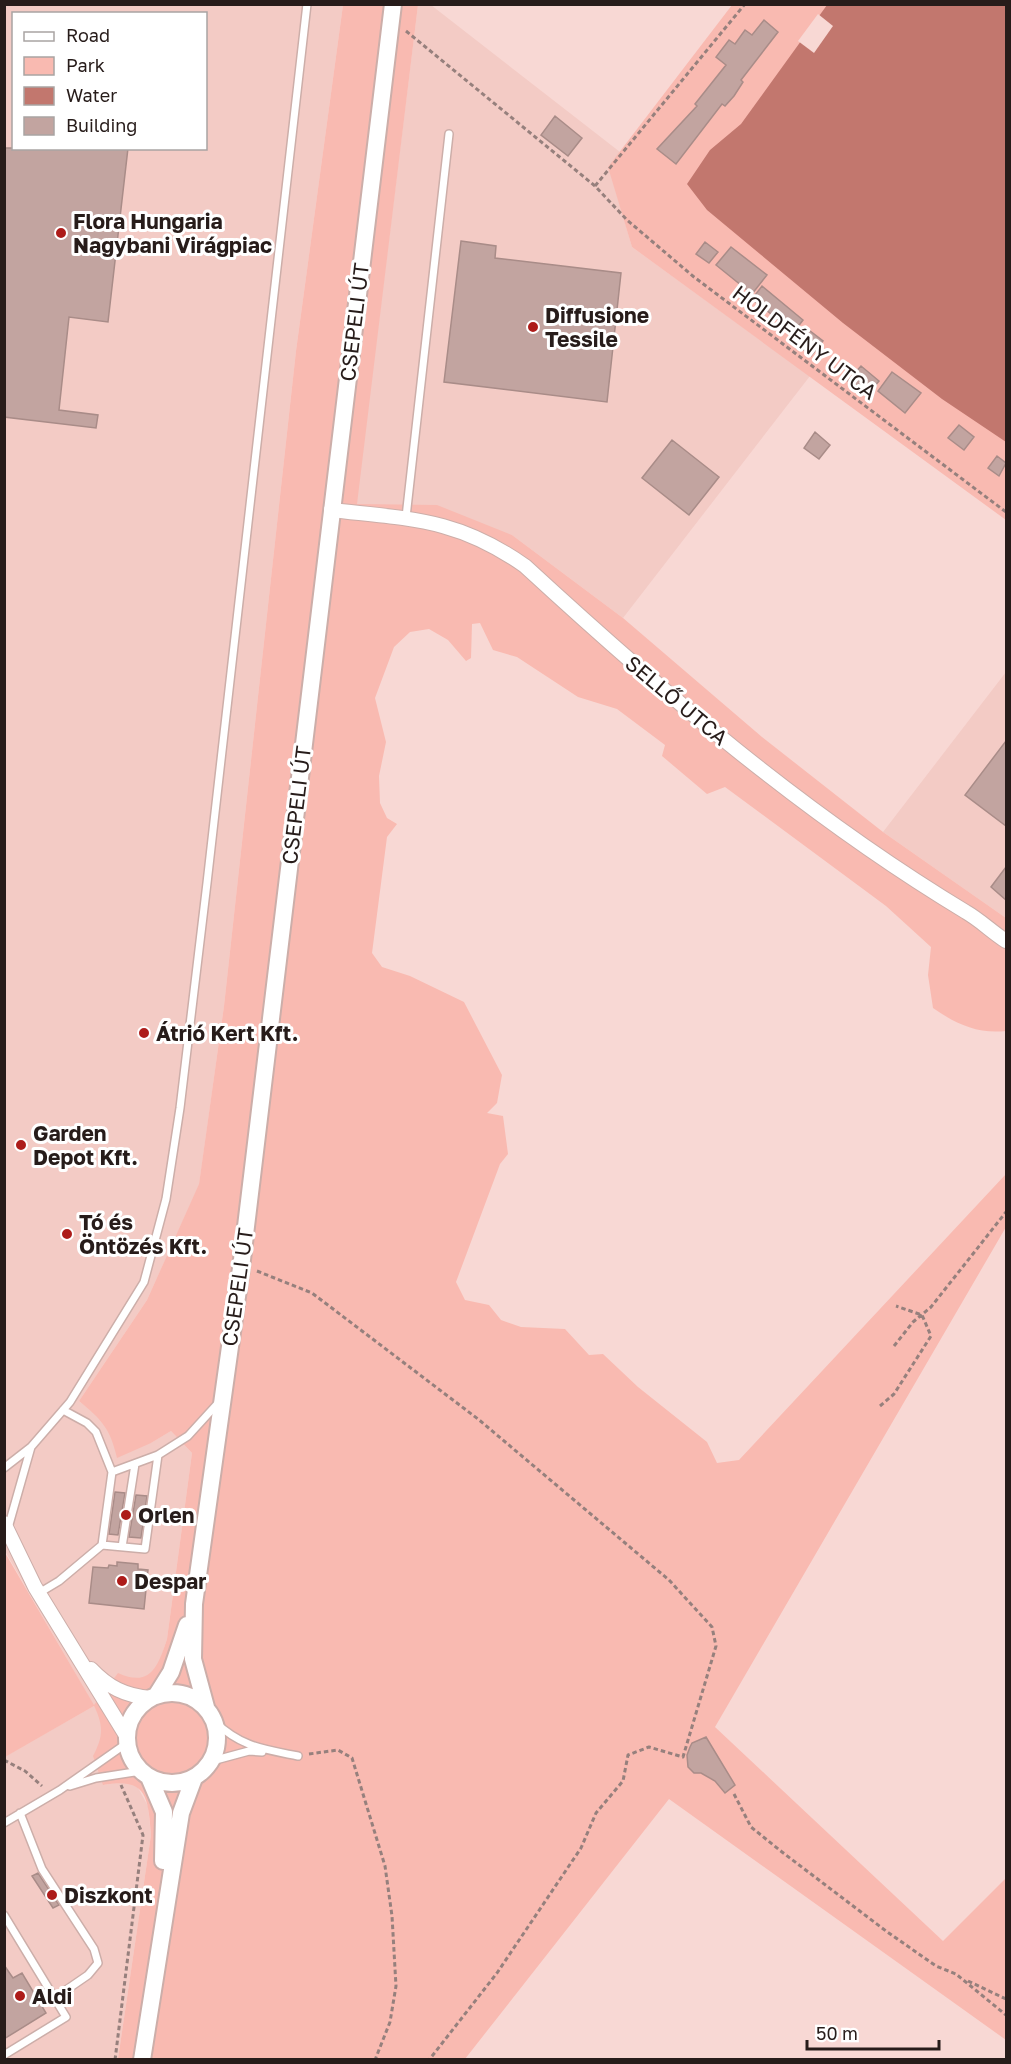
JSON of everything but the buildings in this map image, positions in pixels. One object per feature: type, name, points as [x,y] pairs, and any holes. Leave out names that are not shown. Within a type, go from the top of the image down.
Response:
[{"type":"street","name":"CSEPELI ÚT","points":[[210,1714],[193,1659],[194,1604],[220,1400],[241,1268],[392,11]]},
{"type":"street","name":"SELLŐ UTCA","points":[[331,510],[434,522],[474,535],[500,548],[525,566],[705,726],[781,786],[923,887],[968,913],[1006,941]]},
{"type":"street","points":[[6,1527],[55,1622],[127,1740],[131,1758],[145,1774],[164,1812],[163,1919]]},
{"type":"street","name":"CSEPELI ÚT","points":[[153,1697],[176,1661],[194,1604]]},
{"type":"street","points":[[55,1622],[103,1682],[125,1694],[153,1697],[183,1694],[210,1714],[218,1741],[212,1761],[194,1778],[181,1813],[142,2060]]},
{"type":"street","points":[[127,1740],[131,1718],[153,1697]]},
{"type":"street","points":[[145,1774],[167,1784],[194,1778]]},
{"type":"lane","points":[[4,1468],[31,1447],[63,1410],[144,1282],[166,1199],[180,1108],[206,895],[307,4]]},
{"type":"lane","points":[[406,517],[449,134]]},
{"type":"lane","points":[[112,1472],[158,1455],[188,1436],[220,1400]]},
{"type":"lane","points":[[39,1593],[59,1581],[102,1545],[112,1472],[96,1432],[87,1423],[63,1410]]},
{"type":"lane","points":[[6,1527],[31,1447]]},
{"type":"lane","points":[[102,1545],[145,1549],[158,1455]]},
{"type":"lane","points":[[122,1546],[135,1464]]},
{"type":"lane","points":[[210,1714],[230,1736],[249,1746],[298,1756]]},
{"type":"lane","points":[[60,1790],[127,1740]]},
{"type":"lane","points":[[212,1761],[249,1751],[298,1756]]},
{"type":"lane","points":[[4,1823],[60,1790],[112,1774],[145,1774]]},
{"type":"lane","points":[[20,1813],[42,1869],[94,1949],[98,1963],[88,1975],[56,1997]]},
{"type":"lane","points":[[4,1915],[56,1997],[66,2017],[4,2055]]},
{"type":"path","points":[[595,186],[744,4]]},
{"type":"path","name":"HOLDFÉNY UTCA","points":[[392,11],[595,186],[627,220],[694,277],[1006,512]]},
{"type":"path","points":[[894,1346],[931,1307],[1006,1212]]},
{"type":"path","points":[[241,1268],[267,1274],[312,1293],[478,1419],[669,1580],[712,1627],[716,1646],[683,1757],[649,1747],[628,1755],[623,1781],[596,1813],[574,1858],[497,1973],[429,2060]]},
{"type":"path","points":[[880,1406],[894,1394],[930,1342],[931,1330],[922,1315],[896,1306]]},
{"type":"path","points":[[298,1756],[338,1750],[352,1758],[386,1866],[396,1986],[390,2022],[375,2060]]},
{"type":"path","points":[[4,1760],[25,1771],[52,1794]]},
{"type":"path","points":[[112,1774],[125,1790],[143,1835],[115,2060]]},
{"type":"path","points":[[734,1794],[751,1827],[895,1938],[936,1966],[1006,1999]]},
{"type":"path","points":[[964,1980],[1006,2014]]},
{"type":"shaded area","points":[[5,5],[343,5],[296,351],[224,1006],[199,1185],[147,1300],[79,1401],[102,1420],[112,1435],[151,1443],[171,1431],[192,1453],[167,1639],[159,1663],[151,1674],[140,1679],[127,1677],[94,1706],[5,1551]]},
{"type":"shaded area","points":[[418,5],[431,5],[620,152],[609,167],[632,247],[810,376],[623,618],[512,535],[356,505]]},
{"type":"shaded area","points":[[1006,672],[1006,918],[883,832]]},
{"type":"shaded area","points":[[94,1706],[102,1721],[104,1785],[125,1781],[137,1786],[148,1806],[151,1835],[118,2059],[5,2059],[4,1757]]},
{"type":"green space","points":[[343,5],[418,5],[357,504],[437,505],[512,535],[623,618],[762,737],[883,832],[1006,918],[1006,1031],[995,1032],[967,1027],[933,1008],[928,975],[931,947],[886,906],[725,787],[707,794],[662,756],[665,745],[617,709],[578,697],[517,657],[493,650],[480,623],[472,624],[471,658],[466,661],[448,640],[429,629],[410,632],[394,647],[375,698],[386,742],[379,776],[380,803],[387,818],[397,824],[387,837],[372,953],[382,967],[410,976],[464,1002],[502,1075],[497,1103],[487,1113],[503,1116],[508,1154],[500,1164],[456,1282],[465,1300],[489,1305],[501,1320],[521,1327],[565,1329],[589,1355],[603,1354],[638,1387],[707,1442],[717,1463],[739,1460],[1006,1174],[1006,1227],[715,1727],[943,1941],[1006,1878],[1006,2040],[669,1799],[465,2059],[118,2059],[151,1835],[146,1800],[137,1787],[129,1784],[103,1785],[93,1756],[101,1731],[94,1706],[5,1757],[4,1551],[94,1705],[118,1673],[138,1678],[152,1672],[167,1639],[192,1453],[171,1431],[117,1458],[104,1425],[79,1401],[147,1300],[199,1184],[224,1006],[296,351]]},
{"type":"green space","points":[[732,5],[1006,5],[1006,520],[632,247],[608,167]]},
{"type":"water","points":[[827,5],[1006,5],[1006,442],[942,399],[843,323],[707,210],[687,184],[710,150],[741,124]]},
{"type":"pier","points":[[818,14],[833,26],[814,53],[798,41]]},
{"type":"place","name":"Flora Hungaria Nagybani Virágpiac","points":[[61,233]]},
{"type":"place","name":"Diffusione Tessile","points":[[533,327]]},
{"type":"place","name":"Átrió Kert Kft.","points":[[144,1033]]},
{"type":"place","name":"Garden Depot Kft.","points":[[21,1145]]},
{"type":"place","name":"Tó és Öntözés Kft.","points":[[67,1234]]},
{"type":"place","name":"Orlen","points":[[126,1515]]},
{"type":"place","name":"Despar","points":[[122,1581]]},
{"type":"place","name":"Diszkont","points":[[52,1895]]},
{"type":"place","name":"Aldi","points":[[20,1996]]}]
